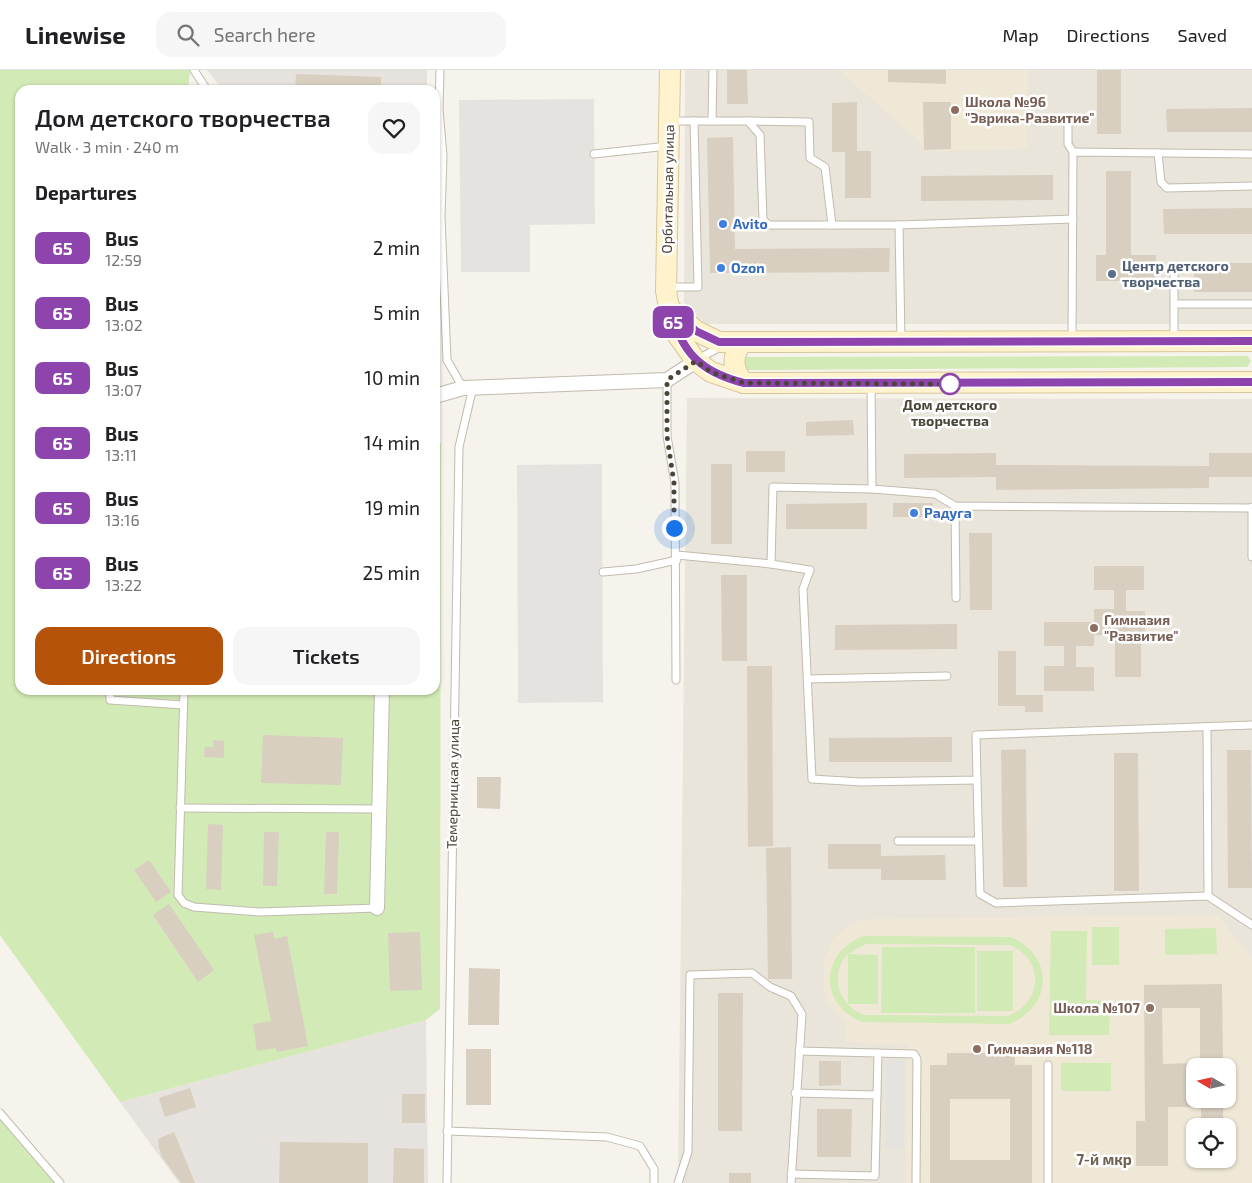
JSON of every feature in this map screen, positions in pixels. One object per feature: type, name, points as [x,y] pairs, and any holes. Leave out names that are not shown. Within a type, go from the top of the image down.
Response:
[{"type":"main road","name":"Орбитальная улица","points":[[670,70],[666,287],[676,333],[696,361]]},
{"type":"main road","points":[[670,308],[696,331],[719,342],[901,340],[1252,341]]},
{"type":"main road","points":[[736,342],[738,348],[734,363],[735,370],[744,383]]},
{"type":"main road","points":[[696,361],[711,372],[744,383],[1252,382]]},
{"type":"street","points":[[440,395],[468,388],[667,380],[696,361]]},
{"type":"street","points":[[377,908],[382,695]]},
{"type":"lane","points":[[194,70],[204,85]]},
{"type":"lane","points":[[439,85],[440,70]]},
{"type":"lane","points":[[712,121],[713,70]]},
{"type":"lane","points":[[669,121],[809,122],[810,158],[826,167],[832,225]]},
{"type":"lane","points":[[666,287],[698,287],[694,121]]},
{"type":"lane","points":[[748,121],[760,135],[763,220],[769,225],[898,225],[1072,219]]},
{"type":"lane","points":[[1068,124],[1068,144],[1073,152],[1072,340]]},
{"type":"lane","points":[[440,132],[443,156],[441,218],[447,360],[468,388]]},
{"type":"lane","points":[[594,154],[668,146]]},
{"type":"lane","points":[[1073,152],[1252,154]]},
{"type":"lane","points":[[1158,153],[1161,182],[1167,188],[1252,186]]},
{"type":"lane","points":[[898,225],[901,340]]},
{"type":"lane","points":[[1174,271],[1174,341]]},
{"type":"lane","points":[[1174,304],[1252,304]]},
{"type":"lane","points":[[696,361],[736,342]]},
{"type":"lane","points":[[667,380],[667,436],[674,483],[677,557],[676,680]]},
{"type":"lane","points":[[870,384],[872,489]]},
{"type":"lane","name":"Темерницкая улица","points":[[447,1183],[459,447],[468,388]]},
{"type":"lane","points":[[771,564],[773,487],[872,489],[935,494],[955,506],[1252,507],[1252,557]]},
{"type":"lane","points":[[955,506],[956,598]]},
{"type":"lane","points":[[603,572],[636,569],[677,557],[771,564],[810,570],[804,589],[812,779],[861,782],[977,780]]},
{"type":"lane","points":[[808,678],[947,676]]},
{"type":"lane","points":[[110,695],[110,700],[183,705]]},
{"type":"lane","points":[[184,695],[178,895],[184,903],[194,907],[260,912],[377,908]]},
{"type":"lane","points":[[1252,725],[976,735],[977,841],[980,894],[996,903],[1208,896],[1252,925]]},
{"type":"lane","points":[[1207,728],[1208,896]]},
{"type":"lane","points":[[180,808],[379,808]]},
{"type":"lane","points":[[898,841],[977,841]]},
{"type":"lane","points":[[678,1183],[688,1152],[690,975],[752,973],[770,987],[791,996],[802,1014],[795,1093],[791,1183]]},
{"type":"lane","points":[[799,1051],[914,1054],[917,1059],[916,1183]]},
{"type":"lane","points":[[791,1174],[875,1176],[878,1053]]},
{"type":"lane","points":[[1048,1065],[1048,1183]]},
{"type":"lane","points":[[795,1093],[877,1095]]},
{"type":"lane","points":[[0,1112],[60,1183]]},
{"type":"lane","points":[[447,1131],[607,1137],[640,1146],[654,1169],[654,1183]]},
{"type":"shaded area","points":[[207,70],[427,70],[427,85],[219,85]]},
{"type":"shaded area","points":[[685,70],[1252,70],[1252,324],[699,324],[684,308]]},
{"type":"shaded area","name":"Школа №96 \"Эврика-Развитие\"","points":[[839,70],[1028,70],[1027,149],[930,151]]},
{"type":"shaded area","points":[[594,99],[595,224],[530,225],[530,272],[461,272],[459,100]]},
{"type":"shaded area","points":[[687,398],[1252,399],[1252,1183],[678,1183]]},
{"type":"shaded area","points":[[602,464],[603,702],[518,703],[517,465]]},
{"type":"shaded area","points":[[1218,915],[1252,959],[1252,1183],[906,1183],[907,1045],[845,1042],[846,1023],[830,1006],[823,989],[824,959],[834,938],[851,924],[868,919]]},
{"type":"shaded area","points":[[426,1020],[428,1183],[179,1183],[120,1102]]},
{"type":"shaded area","points":[[887,1060],[904,1060],[903,1148],[885,1148]]},
{"type":"green space","points":[[0,70],[190,70],[188,85],[15,85],[15,695],[440,695],[441,443],[440,1009],[426,1020],[120,1102],[0,935]]},
{"type":"green space","points":[[1247,356],[1251,361],[1247,367],[746,370],[744,359],[746,357]]},
{"type":"green space","points":[[1092,927],[1119,927],[1119,965],[1092,965]]},
{"type":"green space","points":[[1216,928],[1217,954],[1165,955],[1165,929]]},
{"type":"green space","points":[[1051,931],[1087,931],[1086,1000],[1110,1001],[1109,1035],[1049,1035]]},
{"type":"green space","points":[[864,936],[1011,937],[1025,945],[1035,956],[1041,968],[1043,981],[1041,994],[1034,1006],[1024,1016],[1009,1024],[862,1022],[848,1014],[838,1003],[832,991],[830,978],[832,965],[849,944]],"holes":[[[866,944],[1010,945],[1029,960],[1034,970],[1035,981],[1033,991],[1028,1001],[1020,1010],[1008,1016],[864,1015],[848,1004],[839,989],[838,980],[842,962],[848,954]]]},
{"type":"green space","points":[[882,947],[975,947],[975,1013],[881,1013]]},
{"type":"green space","points":[[977,951],[1013,951],[1013,1011],[977,1011]]},
{"type":"green space","points":[[848,954],[878,955],[878,1004],[848,1004]]},
{"type":"green space","points":[[1061,1063],[1111,1063],[1111,1091],[1061,1091]]},
{"type":"green space","points":[[0,1109],[61,1183],[0,1183]]},
{"type":"building","points":[[727,70],[747,70],[748,104],[727,104]]},
{"type":"building","points":[[888,70],[946,70],[946,84],[888,82]]},
{"type":"building","points":[[1097,70],[1121,70],[1121,134],[1097,134]]},
{"type":"building","points":[[296,74],[381,77],[381,85],[295,85]]},
{"type":"building","points":[[857,102],[857,151],[871,151],[871,198],[845,198],[845,152],[832,152],[832,103]]},
{"type":"building","points":[[923,102],[951,102],[951,149],[924,150]]},
{"type":"building","points":[[1252,108],[1252,132],[1167,132],[1166,109]]},
{"type":"building","points":[[733,137],[735,249],[890,248],[889,272],[710,273],[707,138]]},
{"type":"building","points":[[1106,171],[1131,171],[1131,255],[1156,255],[1156,281],[1096,281],[1096,255],[1106,255]]},
{"type":"building","points":[[1053,175],[1053,200],[921,201],[921,176]]},
{"type":"building","points":[[1252,208],[1252,234],[1164,234],[1163,209]]},
{"type":"building","points":[[1194,263],[1252,263],[1252,292],[1194,292]]},
{"type":"building","points":[[853,420],[854,435],[806,436],[806,422]]},
{"type":"building","points":[[746,451],[785,451],[785,472],[746,472]]},
{"type":"building","points":[[996,453],[996,465],[1209,466],[1209,453],[1252,453],[1252,477],[1209,477],[1209,488],[996,490],[996,477],[904,478],[904,454]]},
{"type":"building","points":[[711,464],[732,464],[732,544],[711,544]]},
{"type":"building","points":[[867,503],[867,529],[786,529],[786,504]]},
{"type":"building","points":[[893,503],[933,503],[933,517],[893,517]]},
{"type":"building","points":[[969,533],[992,533],[992,610],[970,610]]},
{"type":"building","name":"Гимназия \"Развитие\"","points":[[1094,566],[1144,566],[1144,590],[1126,590],[1126,611],[1145,611],[1145,634],[1141,634],[1141,677],[1115,677],[1115,635],[1094,635],[1094,646],[1076,646],[1076,667],[1094,667],[1094,691],[1044,691],[1044,666],[1064,666],[1064,646],[1044,646],[1044,622],[1094,622],[1094,609],[1114,609],[1114,590],[1094,590]]},
{"type":"building","points":[[721,575],[747,575],[747,661],[722,661]]},
{"type":"building","points":[[957,624],[957,649],[835,650],[835,625]]},
{"type":"building","points":[[998,651],[1016,651],[1016,695],[1043,695],[1043,712],[1025,712],[1025,706],[998,706]]},
{"type":"building","points":[[747,666],[772,666],[773,846],[748,847]]},
{"type":"building","points":[[263,735],[343,738],[341,785],[261,783]]},
{"type":"building","points":[[952,737],[952,762],[829,762],[829,738]]},
{"type":"building","points":[[213,740],[224,741],[224,758],[204,757],[205,747],[213,747]]},
{"type":"building","points":[[1026,749],[1027,887],[1003,887],[1001,750]]},
{"type":"building","points":[[1227,750],[1251,750],[1252,888],[1228,888]]},
{"type":"building","points":[[1114,753],[1138,753],[1139,891],[1114,891]]},
{"type":"building","points":[[477,777],[501,777],[500,809],[477,808]]},
{"type":"building","points":[[208,824],[223,825],[221,890],[206,889]]},
{"type":"building","points":[[264,832],[279,832],[277,886],[263,886]]},
{"type":"building","points":[[326,832],[339,832],[337,894],[324,894]]},
{"type":"building","points":[[828,844],[881,844],[881,856],[945,855],[946,880],[881,880],[881,869],[828,869]]},
{"type":"building","points":[[791,847],[792,979],[768,979],[766,848]]},
{"type":"building","points":[[149,860],[171,892],[156,902],[134,870]]},
{"type":"building","points":[[169,904],[214,970],[198,982],[153,915]]},
{"type":"building","points":[[273,932],[274,939],[287,936],[308,1046],[277,1052],[276,1048],[257,1051],[253,1024],[271,1021],[254,935]]},
{"type":"building","points":[[420,932],[422,990],[390,991],[388,933]]},
{"type":"building","points":[[469,968],[500,969],[499,1025],[468,1025]]},
{"type":"building","points":[[1222,984],[1223,1058],[1200,1058],[1200,1008],[1162,1008],[1163,1064],[1186,1063],[1186,1107],[1168,1107],[1168,1166],[1136,1166],[1136,1121],[1145,1121],[1144,985]]},
{"type":"building","points":[[718,993],[743,993],[742,1131],[718,1131]]},
{"type":"building","points":[[466,1049],[491,1049],[491,1105],[466,1105]]},
{"type":"building","points":[[947,1053],[1015,1053],[1015,1065],[1032,1065],[1032,1183],[930,1183],[930,1065],[947,1065]],"holes":[[[950,1099],[1010,1099],[1010,1160],[950,1160]]]},
{"type":"building","points":[[819,1061],[841,1061],[841,1085],[819,1086]]},
{"type":"building","points":[[190,1088],[196,1107],[165,1117],[159,1098]]},
{"type":"building","points":[[402,1094],[425,1094],[425,1123],[402,1123]]},
{"type":"building","points":[[1201,1108],[1223,1108],[1223,1118],[1201,1118]]},
{"type":"building","points":[[817,1109],[852,1109],[851,1157],[817,1157]]},
{"type":"building","points":[[174,1132],[195,1183],[181,1183],[162,1157],[158,1139]]},
{"type":"building","points":[[280,1142],[368,1143],[368,1183],[279,1183]]},
{"type":"building","points":[[394,1148],[424,1149],[424,1183],[393,1183]]},
{"type":"building","points":[[729,1173],[751,1173],[751,1183],[729,1183]]},
{"type":"bus line","name":"65","points":[[1252,341],[889,340],[719,342],[696,331],[670,308],[676,333],[696,361],[711,372],[744,383],[1252,382]]},
{"type":"place","name":"Школа №96 \"Эврика-Развитие\"","points":[[955,110]]},
{"type":"place","name":"Avito","points":[[723,224]]},
{"type":"place","name":"Ozon","points":[[721,268]]},
{"type":"place","name":"Центр детского творчества","points":[[1112,274]]},
{"type":"place","name":"Дом детского творчества","points":[[950,384]]},
{"type":"place","name":"Радуга","points":[[914,513]]},
{"type":"place","name":"Гимназия \"Развитие\"","points":[[1094,628]]},
{"type":"place","name":"Школа №107","points":[[1150,1008]]},
{"type":"place","name":"Гимназия №118","points":[[977,1049]]},
{"type":"district","name":"7-й мкр","points":[[1104,1160]]},
{"type":"route","points":[[674,528],[674,483],[667,436],[667,380],[696,361],[711,372],[744,383],[950,384]]}]
